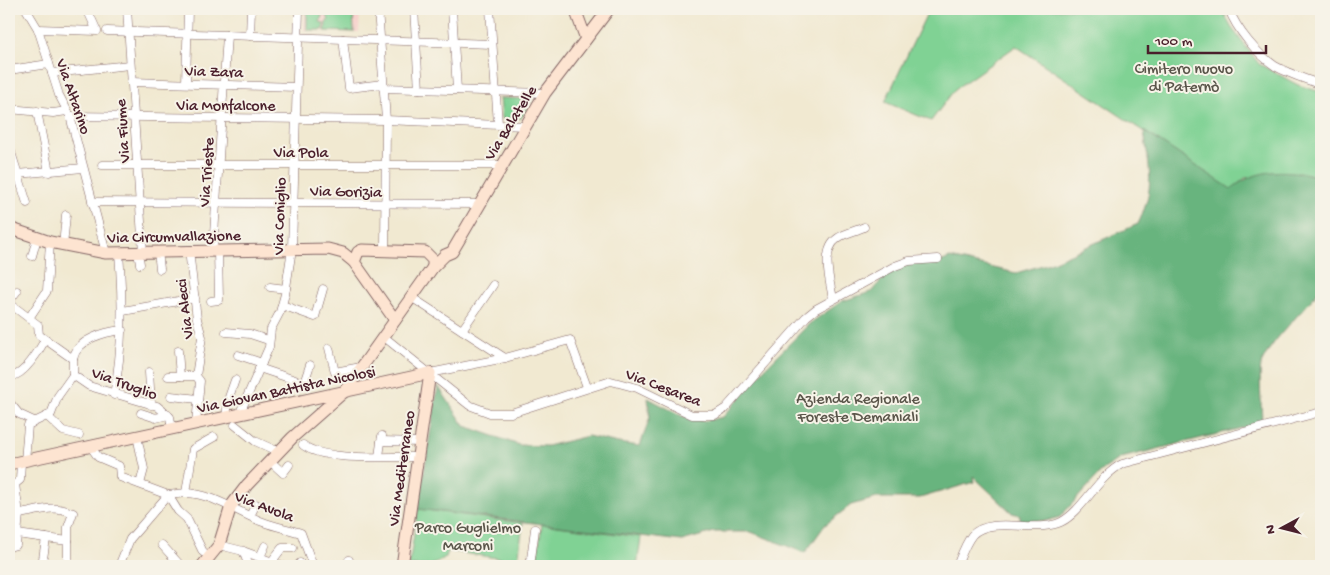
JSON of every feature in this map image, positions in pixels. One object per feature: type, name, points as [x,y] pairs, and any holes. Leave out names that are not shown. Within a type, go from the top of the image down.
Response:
[{"type":"street","name":"Via Altarino","points":[[26,9],[38,29],[59,95],[69,114],[106,253]]},
{"type":"street","points":[[38,29],[97,31],[87,9]]},
{"type":"street","name":"Via Fiume","points":[[127,9],[139,202],[140,264]]},
{"type":"street","points":[[186,83],[188,9]]},
{"type":"street","points":[[250,36],[251,9]]},
{"type":"street","name":"Via Coniglio","points":[[237,420],[269,347],[268,340],[286,289],[292,249],[294,118],[299,9]]},
{"type":"street","points":[[378,9],[383,86],[385,248]]},
{"type":"street","points":[[414,9],[419,87]]},
{"type":"street","points":[[452,9],[457,88]]},
{"type":"street","points":[[490,9],[498,124]]},
{"type":"street","points":[[575,9],[586,39]]},
{"type":"street","name":"Via Balatelle","points":[[389,328],[414,298],[433,267],[445,255],[452,252],[501,165],[545,93],[609,9]]},
{"type":"street","points":[[1229,9],[1242,31],[1265,58],[1283,70],[1321,85]]},
{"type":"street","points":[[107,31],[492,44]]},
{"type":"street","name":"Via Trieste","points":[[211,301],[219,300],[216,250],[217,203],[228,35]]},
{"type":"street","points":[[343,39],[349,88],[383,86],[496,89],[545,93]]},
{"type":"street","points":[[9,70],[49,64]]},
{"type":"street","points":[[52,73],[130,65]]},
{"type":"street","name":"Via Zara","points":[[131,82],[296,86]]},
{"type":"street","name":"Via Monfalcone","points":[[9,109],[134,118],[294,118],[524,126]]},
{"type":"street","points":[[37,111],[49,172]]},
{"type":"street","points":[[9,146],[27,203]]},
{"type":"street","name":"Via Pola","points":[[102,166],[501,165]]},
{"type":"street","points":[[9,171],[18,174],[83,168]]},
{"type":"street","name":"Via Gorizia","points":[[92,202],[480,204]]},
{"type":"street","points":[[63,246],[66,215]]},
{"type":"street","points":[[833,299],[828,268],[830,248],[837,238],[864,227]]},
{"type":"street","name":"Via Circumvallazione","points":[[9,228],[63,246],[106,253],[328,249],[343,253],[354,262]]},
{"type":"street","points":[[32,256],[36,238]]},
{"type":"street","points":[[29,318],[47,291],[50,242]]},
{"type":"street","points":[[202,566],[219,545],[231,506],[274,457],[344,392],[389,328],[354,262],[356,256],[362,250],[385,248],[445,255]]},
{"type":"street","name":"Via Alecci","points":[[190,250],[195,298],[202,337],[196,376],[200,381],[196,424]]},
{"type":"street","points":[[158,251],[160,269]]},
{"type":"street","points":[[425,252],[433,260],[433,267]]},
{"type":"street","points":[[114,395],[121,357],[118,350],[123,311],[119,253]]},
{"type":"street","name":"Via Cesarea","points":[[389,328],[430,374],[475,408],[498,414],[511,413],[587,387],[602,383],[618,382],[651,394],[687,413],[703,416],[717,414],[733,401],[806,317],[833,299],[895,266],[909,261],[938,260]]},
{"type":"street","points":[[462,330],[493,285]]},
{"type":"street","points":[[270,287],[286,289]]},
{"type":"street","points":[[282,304],[315,317],[323,289]]},
{"type":"street","points":[[9,302],[17,291]]},
{"type":"street","points":[[123,311],[195,298]]},
{"type":"street","points":[[414,298],[504,358]]},
{"type":"street","name":"Via Truglio","points":[[9,302],[38,325],[39,335],[73,359],[73,376],[89,386],[114,395],[157,406],[168,415],[172,429]]},
{"type":"street","points":[[73,359],[76,349],[91,338],[110,331],[122,330]]},
{"type":"street","points":[[226,332],[250,334],[268,340]]},
{"type":"street","points":[[9,374],[12,376],[20,374],[38,354],[45,340]]},
{"type":"street","name":"Via Giovan Battista Nicolosi","points":[[9,464],[226,418],[237,420],[344,392],[504,358],[570,340],[587,387]]},
{"type":"street","points":[[329,348],[335,372],[361,367]]},
{"type":"street","points":[[178,351],[180,376]]},
{"type":"street","points":[[238,355],[260,366],[304,383],[310,365]]},
{"type":"street","points":[[149,372],[151,405]]},
{"type":"street","name":"Via Mediterraneo","points":[[402,566],[430,374]]},
{"type":"street","points":[[9,547],[16,545],[19,514],[12,489],[20,480],[27,429],[30,422],[47,416],[73,376]]},
{"type":"street","points":[[168,376],[196,376]]},
{"type":"street","points":[[226,418],[228,400],[235,380]]},
{"type":"street","points":[[171,396],[198,399]]},
{"type":"street","points":[[9,402],[19,414],[34,421]]},
{"type":"street","points":[[957,566],[968,540],[980,529],[996,526],[1044,526],[1062,521],[1105,476],[1122,464],[1321,412]]},
{"type":"street","points":[[141,413],[156,418],[168,415]]},
{"type":"street","points":[[47,416],[63,431],[79,434]]},
{"type":"street","points":[[237,420],[255,441],[274,457],[283,473],[289,465]]},
{"type":"street","points":[[137,436],[144,469],[140,484]]},
{"type":"street","points":[[186,493],[191,448],[214,437]]},
{"type":"street","points":[[379,456],[381,439],[420,442]]},
{"type":"street","points":[[303,445],[316,453],[358,457],[417,457]]},
{"type":"street","points":[[91,447],[98,456],[119,466],[120,477],[168,495],[178,511],[187,519],[203,552]]},
{"type":"street","name":"Via Avola","points":[[168,495],[194,493],[231,506],[262,522],[301,533],[313,566]]},
{"type":"street","points":[[128,566],[120,564],[130,539],[168,495]]},
{"type":"street","points":[[250,516],[256,504]]},
{"type":"street","points":[[19,514],[35,512],[43,507],[63,509],[73,514],[68,527],[68,566]]},
{"type":"street","points":[[530,566],[535,529]]},
{"type":"street","points":[[17,534],[68,541]]},
{"type":"street","points":[[42,566],[46,538]]},
{"type":"street","points":[[162,545],[181,566]]},
{"type":"street","points":[[219,545],[243,551],[282,566]]},
{"type":"street","points":[[260,557],[265,546]]},
{"type":"street","points":[[272,561],[282,548],[293,548]]},
{"type":"street","points":[[243,551],[249,566]]},
{"type":"shaded area","points":[[305,9],[360,9],[359,32],[304,30]]},
{"type":"green space","points":[[307,9],[324,9],[320,22],[324,23],[323,30],[307,30]]},
{"type":"green space","points":[[353,9],[354,32],[325,31],[326,23],[329,19],[326,16],[326,10]]},
{"type":"green space","name":"Cimitero nuovo di Paternò","points":[[929,9],[1222,9],[1231,27],[1259,64],[1298,85],[1321,92],[1321,177],[1299,172],[1245,178],[1231,190],[1016,46],[955,89],[931,121],[885,102]]},
{"type":"green space","points":[[500,98],[532,99],[521,118],[502,119]]},
{"type":"green space","name":"Azienda Regionale Foreste Demaniali","points":[[1144,131],[1231,189],[1241,182],[1263,173],[1285,171],[1321,177],[1321,287],[1307,306],[1282,332],[1262,362],[1260,382],[1262,423],[1121,458],[1104,469],[1060,517],[1046,521],[1020,520],[1020,515],[1012,513],[973,476],[974,482],[920,498],[877,498],[851,505],[825,525],[805,553],[751,532],[714,532],[682,541],[418,509],[438,386],[465,426],[519,445],[547,446],[588,436],[640,446],[650,417],[648,398],[682,416],[705,421],[723,417],[765,368],[809,324],[842,301],[871,292],[887,274],[907,265],[920,262],[935,264],[950,258],[1016,273],[1050,263],[1138,224],[1144,211],[1150,178]]},
{"type":"green space","name":"Parco Guglielmo Marconi","points":[[418,509],[523,523],[518,561],[448,551],[446,557],[430,566],[409,566]]},
{"type":"green space","points":[[542,524],[641,537],[637,566],[536,566]]}]
